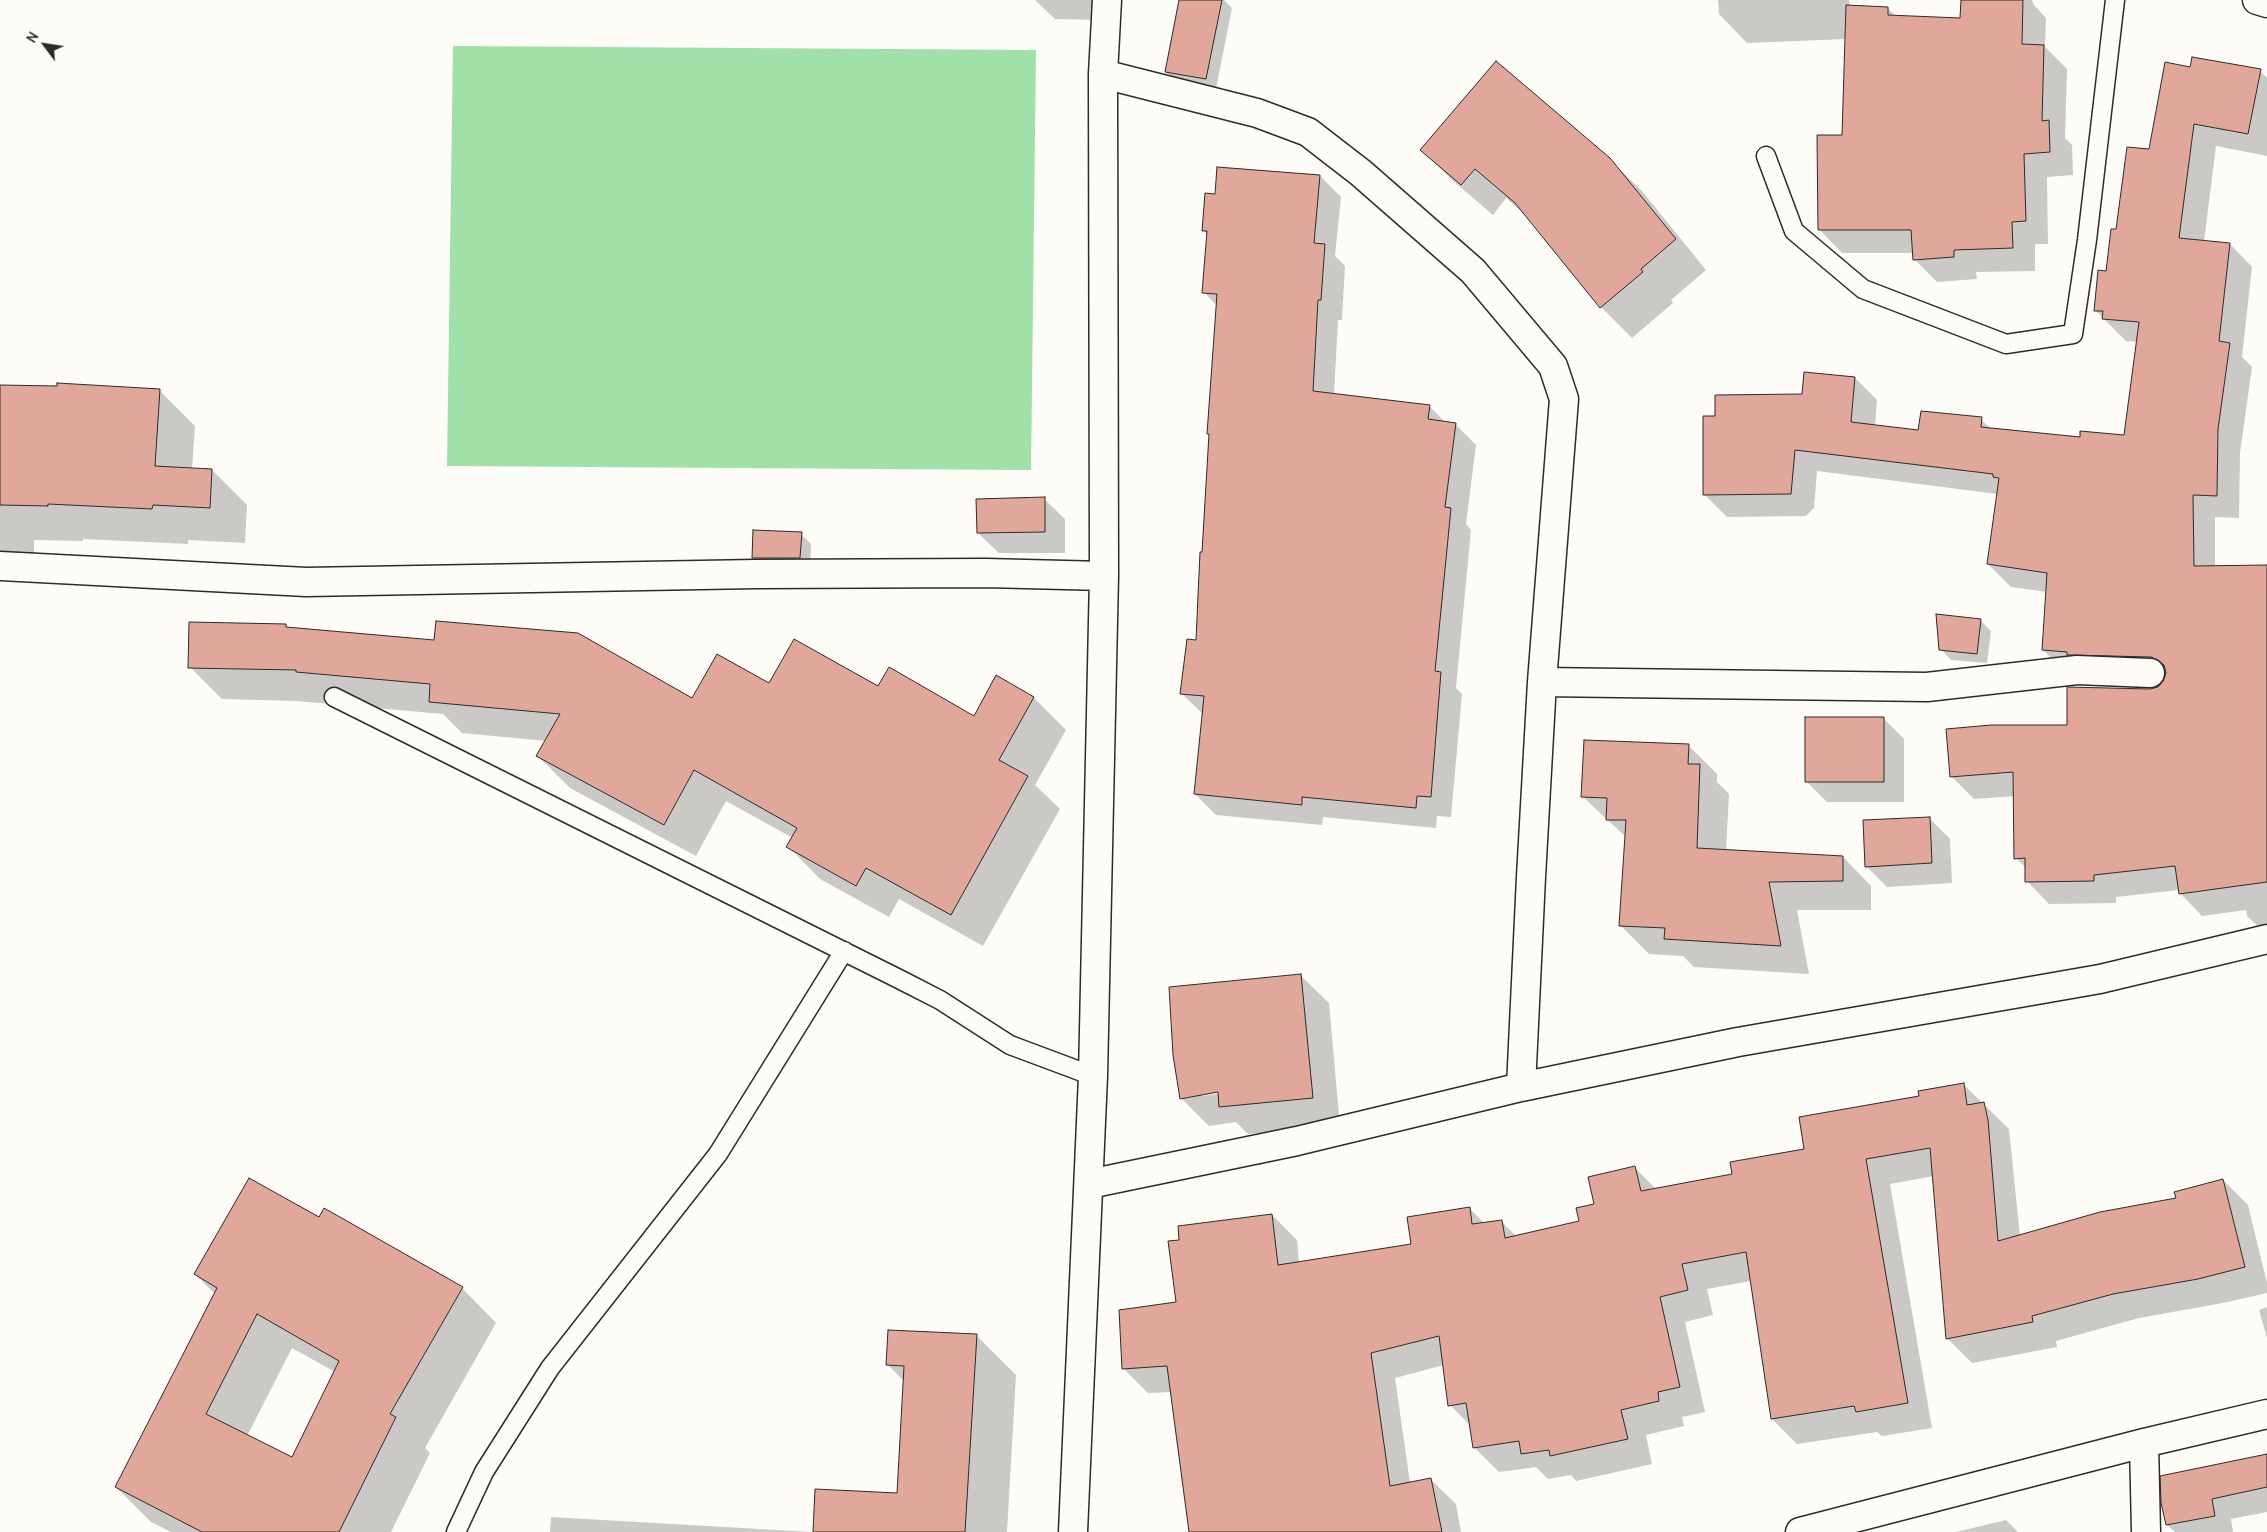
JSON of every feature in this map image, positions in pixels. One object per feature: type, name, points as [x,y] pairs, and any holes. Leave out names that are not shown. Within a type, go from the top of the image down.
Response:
[{"type":"street","points":[[1073,1532],[1093,1076],[1104,576],[1103,74],[1107,0]]},
{"type":"street","points":[[2257,0],[2267,3]]},
{"type":"street","points":[[1103,74],[1257,113],[1308,132],[1361,173],[1473,270],[1553,366],[1564,400],[1542,682],[1530,877],[1521,1087]]},
{"type":"street","points":[[0,566],[306,582],[756,574],[986,573],[1104,576]]},
{"type":"street","points":[[1542,682],[1927,688],[2077,670],[2150,672]]},
{"type":"street","points":[[1089,1184],[1297,1142],[1521,1087],[1738,1042],[2100,979],[2267,939]]},
{"type":"street","points":[[1800,1532],[2144,1443],[2267,1414]]},
{"type":"street","points":[[2144,1443],[2146,1532]]},
{"type":"lane","points":[[1766,156],[1794,231],[1863,289],[2006,344],[2072,334],[2086,240],[2115,0]]},
{"type":"lane","points":[[334,697],[940,1000],[1010,1045],[1093,1076]]},
{"type":"lane","points":[[456,1532],[484,1472],[550,1368],[718,1154],[844,951]]},
{"type":"green space","points":[[453,46],[1036,50],[1031,470],[447,466]]},
{"type":"building","points":[[1179,0],[1222,0],[1206,79],[1165,72]]},
{"type":"building","points":[[1961,0],[2023,0],[2022,44],[2044,45],[2042,121],[2049,120],[2050,152],[2024,154],[2026,221],[2012,222],[2013,248],[1954,250],[1954,257],[1913,260],[1911,230],[1818,230],[1817,135],[1842,135],[1846,5],[1888,7],[1888,15],[1960,18]]},
{"type":"building","points":[[2192,57],[2261,69],[2248,134],[2194,124],[2179,238],[2230,243],[2219,341],[2230,343],[2218,429],[2217,496],[2193,495],[2194,566],[2267,565],[2267,882],[2179,894],[2175,866],[2094,875],[2094,881],[2025,882],[2025,858],[2014,859],[2013,772],[1950,777],[1946,729],[1991,725],[2067,725],[2067,687],[2150,689],[2158,687],[2163,681],[2166,673],[2164,665],[2151,657],[2067,655],[2067,652],[2042,650],[2047,573],[1987,564],[1999,478],[1993,477],[1993,474],[1795,450],[1791,494],[1703,495],[1703,416],[1715,416],[1715,395],[1802,394],[1804,372],[1855,377],[1851,422],[1918,430],[1921,411],[1982,417],[1981,427],[2080,437],[2080,431],[2124,435],[2139,322],[2102,319],[2103,311],[2094,311],[2098,270],[2106,271],[2111,229],[2116,229],[2127,147],[2149,149],[2165,62],[2190,67]]},
{"type":"building","points":[[1496,61],[1610,158],[1676,239],[1641,269],[1643,272],[1600,308],[1515,203],[1475,169],[1461,185],[1420,150]]},
{"type":"building","points":[[1217,167],[1320,175],[1314,243],[1325,244],[1321,300],[1318,300],[1313,391],[1430,405],[1428,419],[1456,423],[1445,507],[1451,508],[1435,671],[1441,672],[1431,797],[1417,796],[1416,808],[1302,797],[1302,805],[1194,794],[1204,696],[1180,694],[1187,639],[1196,640],[1200,552],[1202,552],[1209,434],[1207,434],[1217,294],[1202,293],[1207,231],[1202,231],[1205,193],[1215,194]]},
{"type":"building","points":[[57,383],[160,389],[155,466],[212,469],[210,508],[153,505],[152,509],[48,504],[48,506],[0,505],[0,385],[57,386]]},
{"type":"building","points":[[1045,497],[1045,532],[977,533],[976,499]]},
{"type":"building","points":[[753,530],[802,532],[800,558],[752,558]]},
{"type":"building","points":[[1936,614],[1981,619],[1977,654],[1939,650]]},
{"type":"building","points":[[436,621],[578,633],[692,698],[717,654],[769,683],[794,639],[878,686],[889,667],[974,716],[996,675],[1034,697],[999,760],[1028,776],[951,915],[866,868],[856,886],[786,847],[797,828],[694,770],[664,825],[536,756],[560,714],[429,702],[430,684],[296,672],[296,670],[188,668],[189,622],[286,624],[286,627],[434,640]]},
{"type":"building","points":[[1805,717],[1884,717],[1884,782],[1805,782]]},
{"type":"building","points":[[1584,740],[1689,744],[1688,764],[1700,764],[1697,848],[1843,856],[1843,881],[1769,882],[1781,946],[1664,939],[1665,928],[1619,926],[1626,820],[1606,820],[1607,798],[1581,797]]},
{"type":"building","points":[[1930,817],[1932,863],[1865,867],[1863,820]]},
{"type":"building","points":[[1301,974],[1313,1098],[1219,1107],[1218,1092],[1180,1099],[1173,1055],[1169,987]]},
{"type":"building","points":[[1964,1083],[1967,1105],[1984,1102],[1988,1120],[1998,1241],[2100,1212],[2176,1198],[2174,1192],[2223,1179],[2245,1267],[2198,1279],[2113,1294],[2032,1316],[2033,1322],[1946,1339],[1930,1148],[1866,1159],[1908,1403],[1856,1412],[1854,1406],[1771,1419],[1746,1252],[1682,1264],[1688,1290],[1660,1297],[1680,1387],[1658,1392],[1659,1401],[1621,1410],[1628,1439],[1550,1456],[1549,1450],[1521,1454],[1519,1441],[1473,1448],[1466,1403],[1448,1406],[1439,1336],[1371,1353],[1390,1486],[1431,1478],[1442,1532],[1189,1532],[1167,1366],[1122,1369],[1119,1310],[1176,1302],[1168,1241],[1179,1240],[1178,1226],[1272,1214],[1278,1265],[1411,1244],[1407,1217],[1470,1207],[1472,1224],[1502,1220],[1505,1238],[1579,1221],[1576,1208],[1594,1204],[1588,1177],[1635,1166],[1641,1191],[1732,1174],[1730,1162],[1804,1149],[1799,1117],[1919,1096],[1918,1091]]},
{"type":"building","points":[[249,1178],[319,1217],[324,1208],[463,1287],[390,1414],[396,1417],[339,1532],[202,1532],[115,1487],[217,1288],[194,1274]],"holes":[[[257,1314],[339,1361],[292,1457],[206,1414]]]},
{"type":"building","points":[[888,1330],[977,1334],[965,1532],[813,1532],[815,1489],[897,1493],[904,1366],[886,1365]]},
{"type":"building","points":[[2267,1454],[2267,1487],[2212,1499],[2215,1516],[2166,1525],[2161,1503],[2160,1476]]}]
